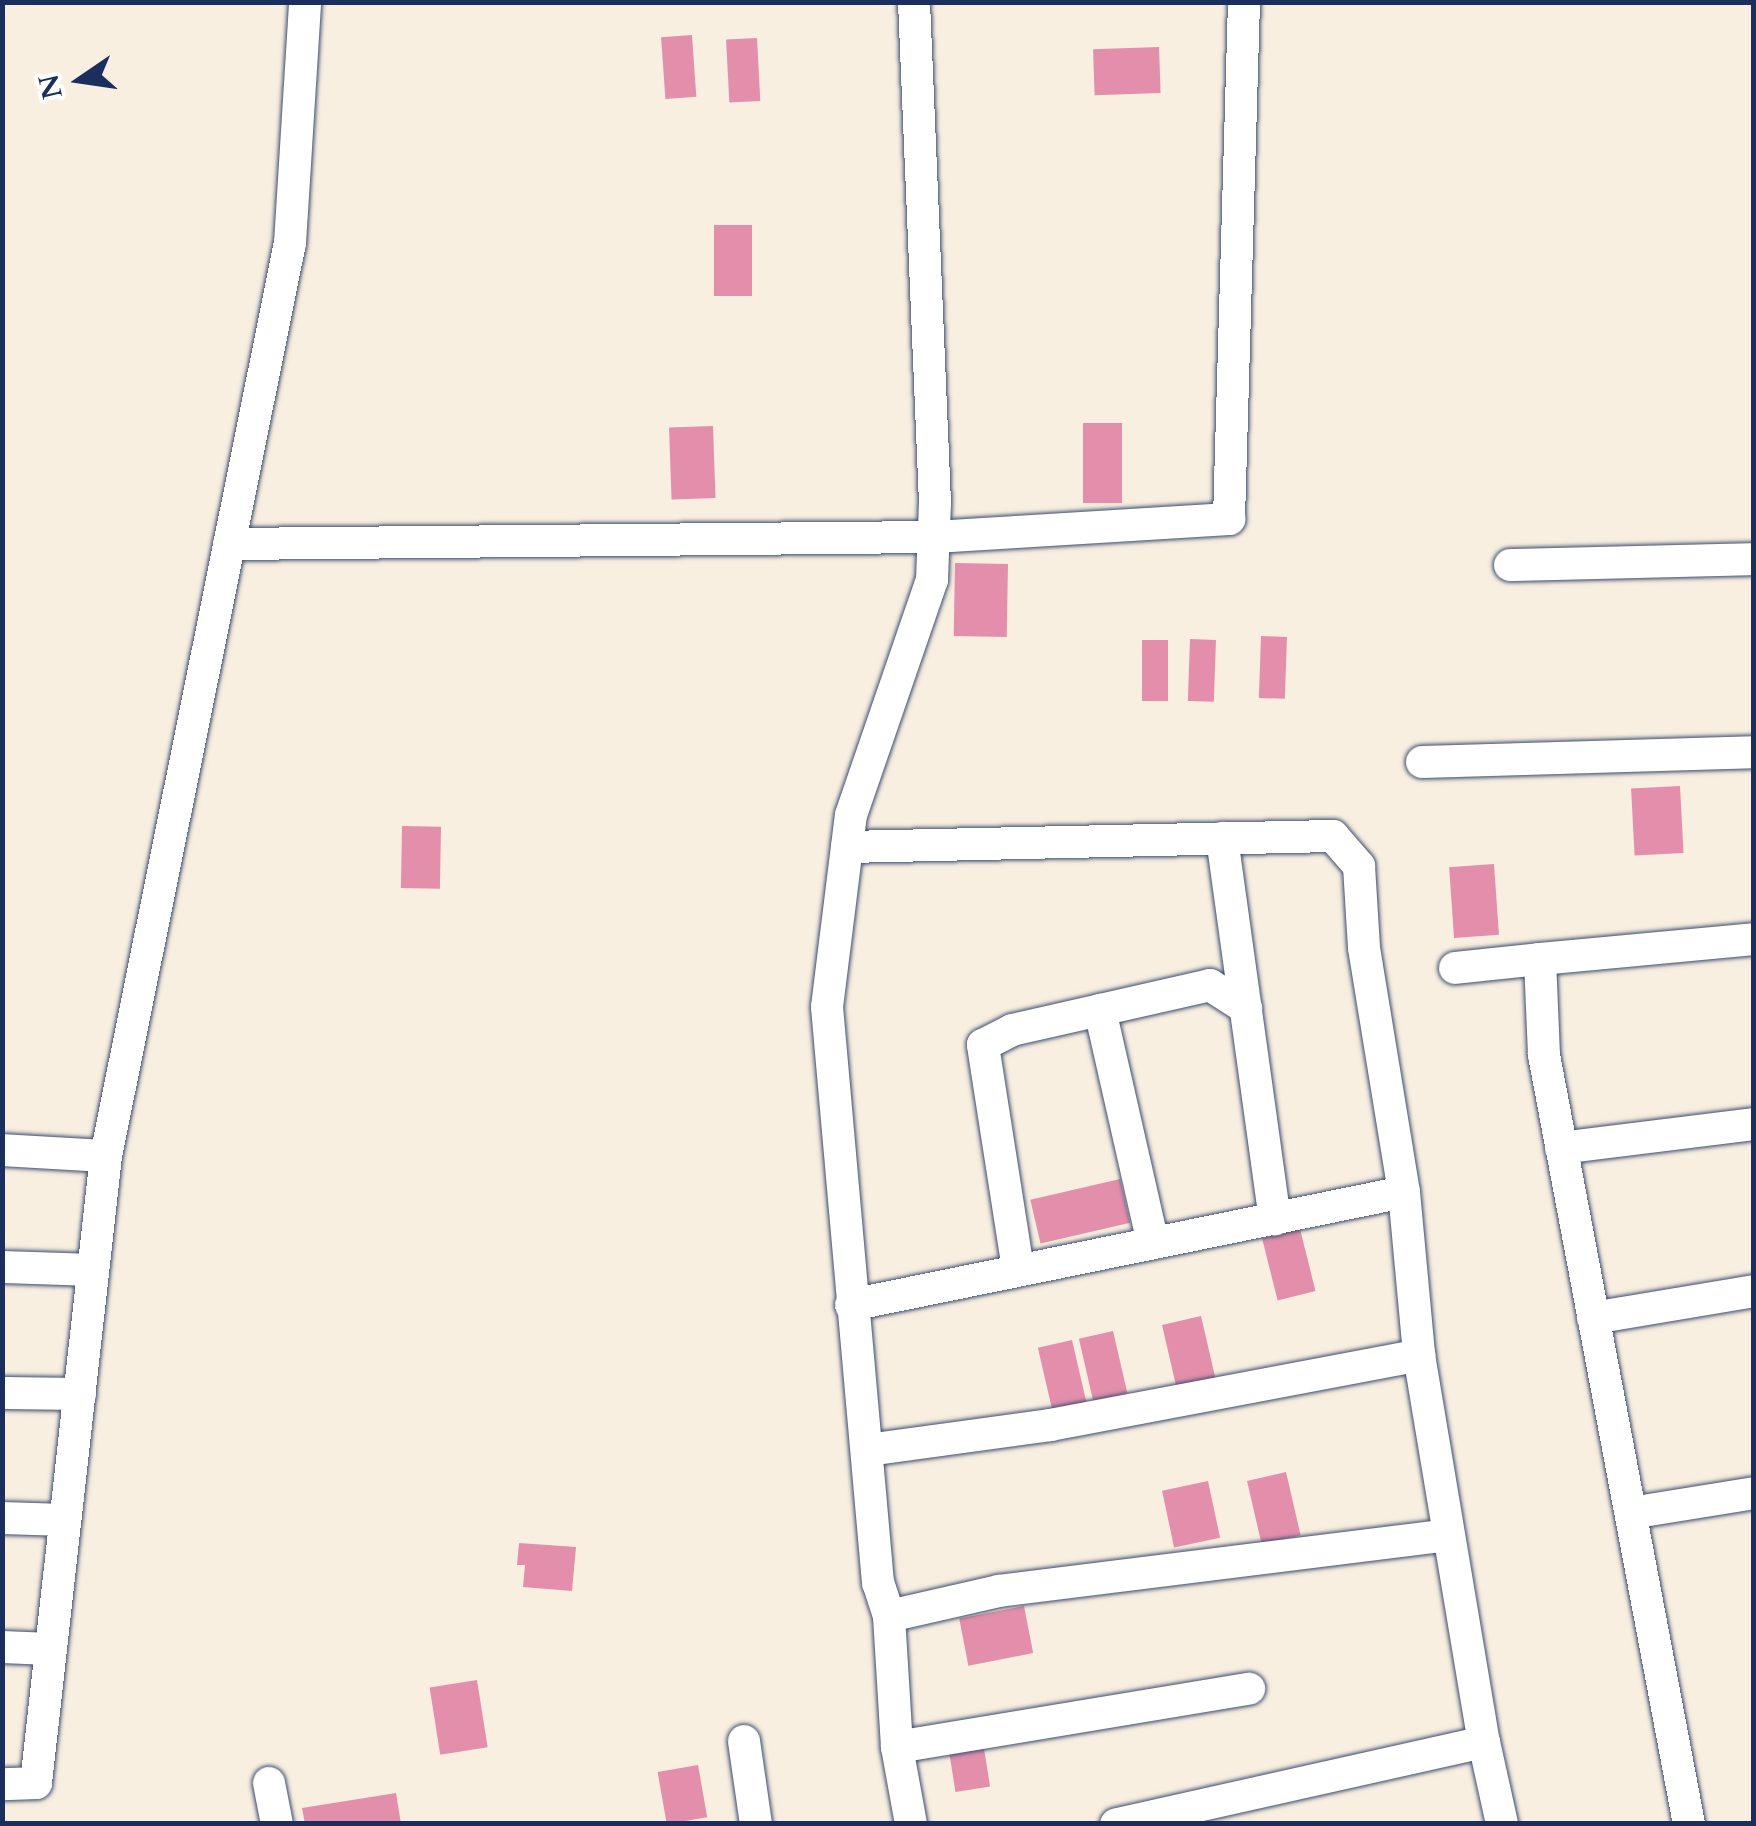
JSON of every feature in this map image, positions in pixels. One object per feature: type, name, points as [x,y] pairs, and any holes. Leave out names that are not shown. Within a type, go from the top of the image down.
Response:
[{"type":"street","points":[[2,1784],[36,1783],[106,1156],[290,243],[304,2]]},
{"type":"street","points":[[912,1824],[897,1747],[889,1616],[878,1583],[828,1006],[851,815],[932,580],[934,536],[914,2]]},
{"type":"street","points":[[230,544],[934,536],[1229,519],[1244,2]]},
{"type":"street","points":[[1510,565],[1754,558]]},
{"type":"street","points":[[1422,762],[1754,752]]},
{"type":"street","points":[[847,846],[1333,836],[1359,866],[1364,948],[1404,1192],[1419,1355],[1484,1742],[1502,1824]]},
{"type":"street","points":[[1222,838],[1275,1218]]},
{"type":"street","points":[[1455,968],[1754,939]]},
{"type":"street","points":[[1540,960],[1544,1055],[1690,1824]]},
{"type":"street","points":[[1018,1269],[982,1045],[1012,1030],[1210,986],[1246,1008]]},
{"type":"street","points":[[1100,1010],[1153,1243]]},
{"type":"street","points":[[1561,1148],[1754,1124]]},
{"type":"street","points":[[2,1150],[106,1156]]},
{"type":"street","points":[[851,1305],[1404,1192]]},
{"type":"street","points":[[2,1267],[93,1270]]},
{"type":"street","points":[[1593,1318],[1754,1292]]},
{"type":"street","points":[[868,1450],[1050,1425],[1419,1355]]},
{"type":"street","points":[[2,1392],[80,1394]]},
{"type":"street","points":[[1630,1513],[1754,1493]]},
{"type":"street","points":[[2,1518],[65,1520]]},
{"type":"street","points":[[889,1616],[999,1592],[1450,1535]]},
{"type":"street","points":[[2,1647],[51,1649]]},
{"type":"street","points":[[897,1747],[1249,1689]]},
{"type":"street","points":[[744,1741],[756,1824]]},
{"type":"street","points":[[1116,1824],[1484,1742]]},
{"type":"street","points":[[270,1783],[277,1824]]},
{"type":"building","points":[[692,35],[696,97],[665,99],[661,37]]},
{"type":"building","points":[[757,38],[760,101],[729,103],[726,40]]},
{"type":"building","points":[[1159,47],[1161,93],[1095,95],[1093,49]]},
{"type":"building","points":[[714,225],[752,225],[752,296],[714,296]]},
{"type":"building","points":[[1083,423],[1122,423],[1122,503],[1083,503]]},
{"type":"building","points":[[713,426],[716,498],[672,499],[669,428]]},
{"type":"building","points":[[955,563],[1008,564],[1007,637],[954,636]]},
{"type":"building","points":[[1261,636],[1287,637],[1285,699],[1259,698]]},
{"type":"building","points":[[1190,639],[1216,640],[1214,702],[1188,701]]},
{"type":"building","points":[[1142,640],[1168,640],[1168,701],[1142,701]]},
{"type":"building","points":[[1680,786],[1684,853],[1635,855],[1631,789]]},
{"type":"building","points":[[402,826],[441,827],[440,889],[401,888]]},
{"type":"building","points":[[1494,864],[1499,935],[1454,938],[1449,867]]},
{"type":"building","points":[[1120,1179],[1130,1223],[1040,1244],[1030,1200]]},
{"type":"building","points":[[1300,1229],[1315,1291],[1278,1301],[1262,1238]]},
{"type":"building","points":[[1201,1316],[1216,1379],[1177,1388],[1162,1325]]},
{"type":"building","points":[[1113,1331],[1127,1393],[1093,1401],[1079,1339]]},
{"type":"building","points":[[1072,1340],[1086,1402],[1052,1410],[1038,1348]]},
{"type":"building","points":[[1286,1472],[1301,1535],[1262,1544],[1247,1481]]},
{"type":"building","points":[[1208,1481],[1220,1538],[1174,1548],[1162,1491]]},
{"type":"building","points":[[519,1543],[576,1547],[572,1591],[523,1587],[525,1565],[517,1565]]},
{"type":"building","points":[[1024,1606],[1033,1653],[968,1666],[959,1619]]},
{"type":"building","points":[[477,1680],[488,1747],[440,1755],[430,1688]]},
{"type":"building","points":[[983,1742],[990,1786],[955,1792],[948,1747]]},
{"type":"building","points":[[698,1765],[707,1817],[667,1824],[658,1772]]},
{"type":"building","points":[[396,1793],[401,1824],[305,1824],[302,1808]]}]
